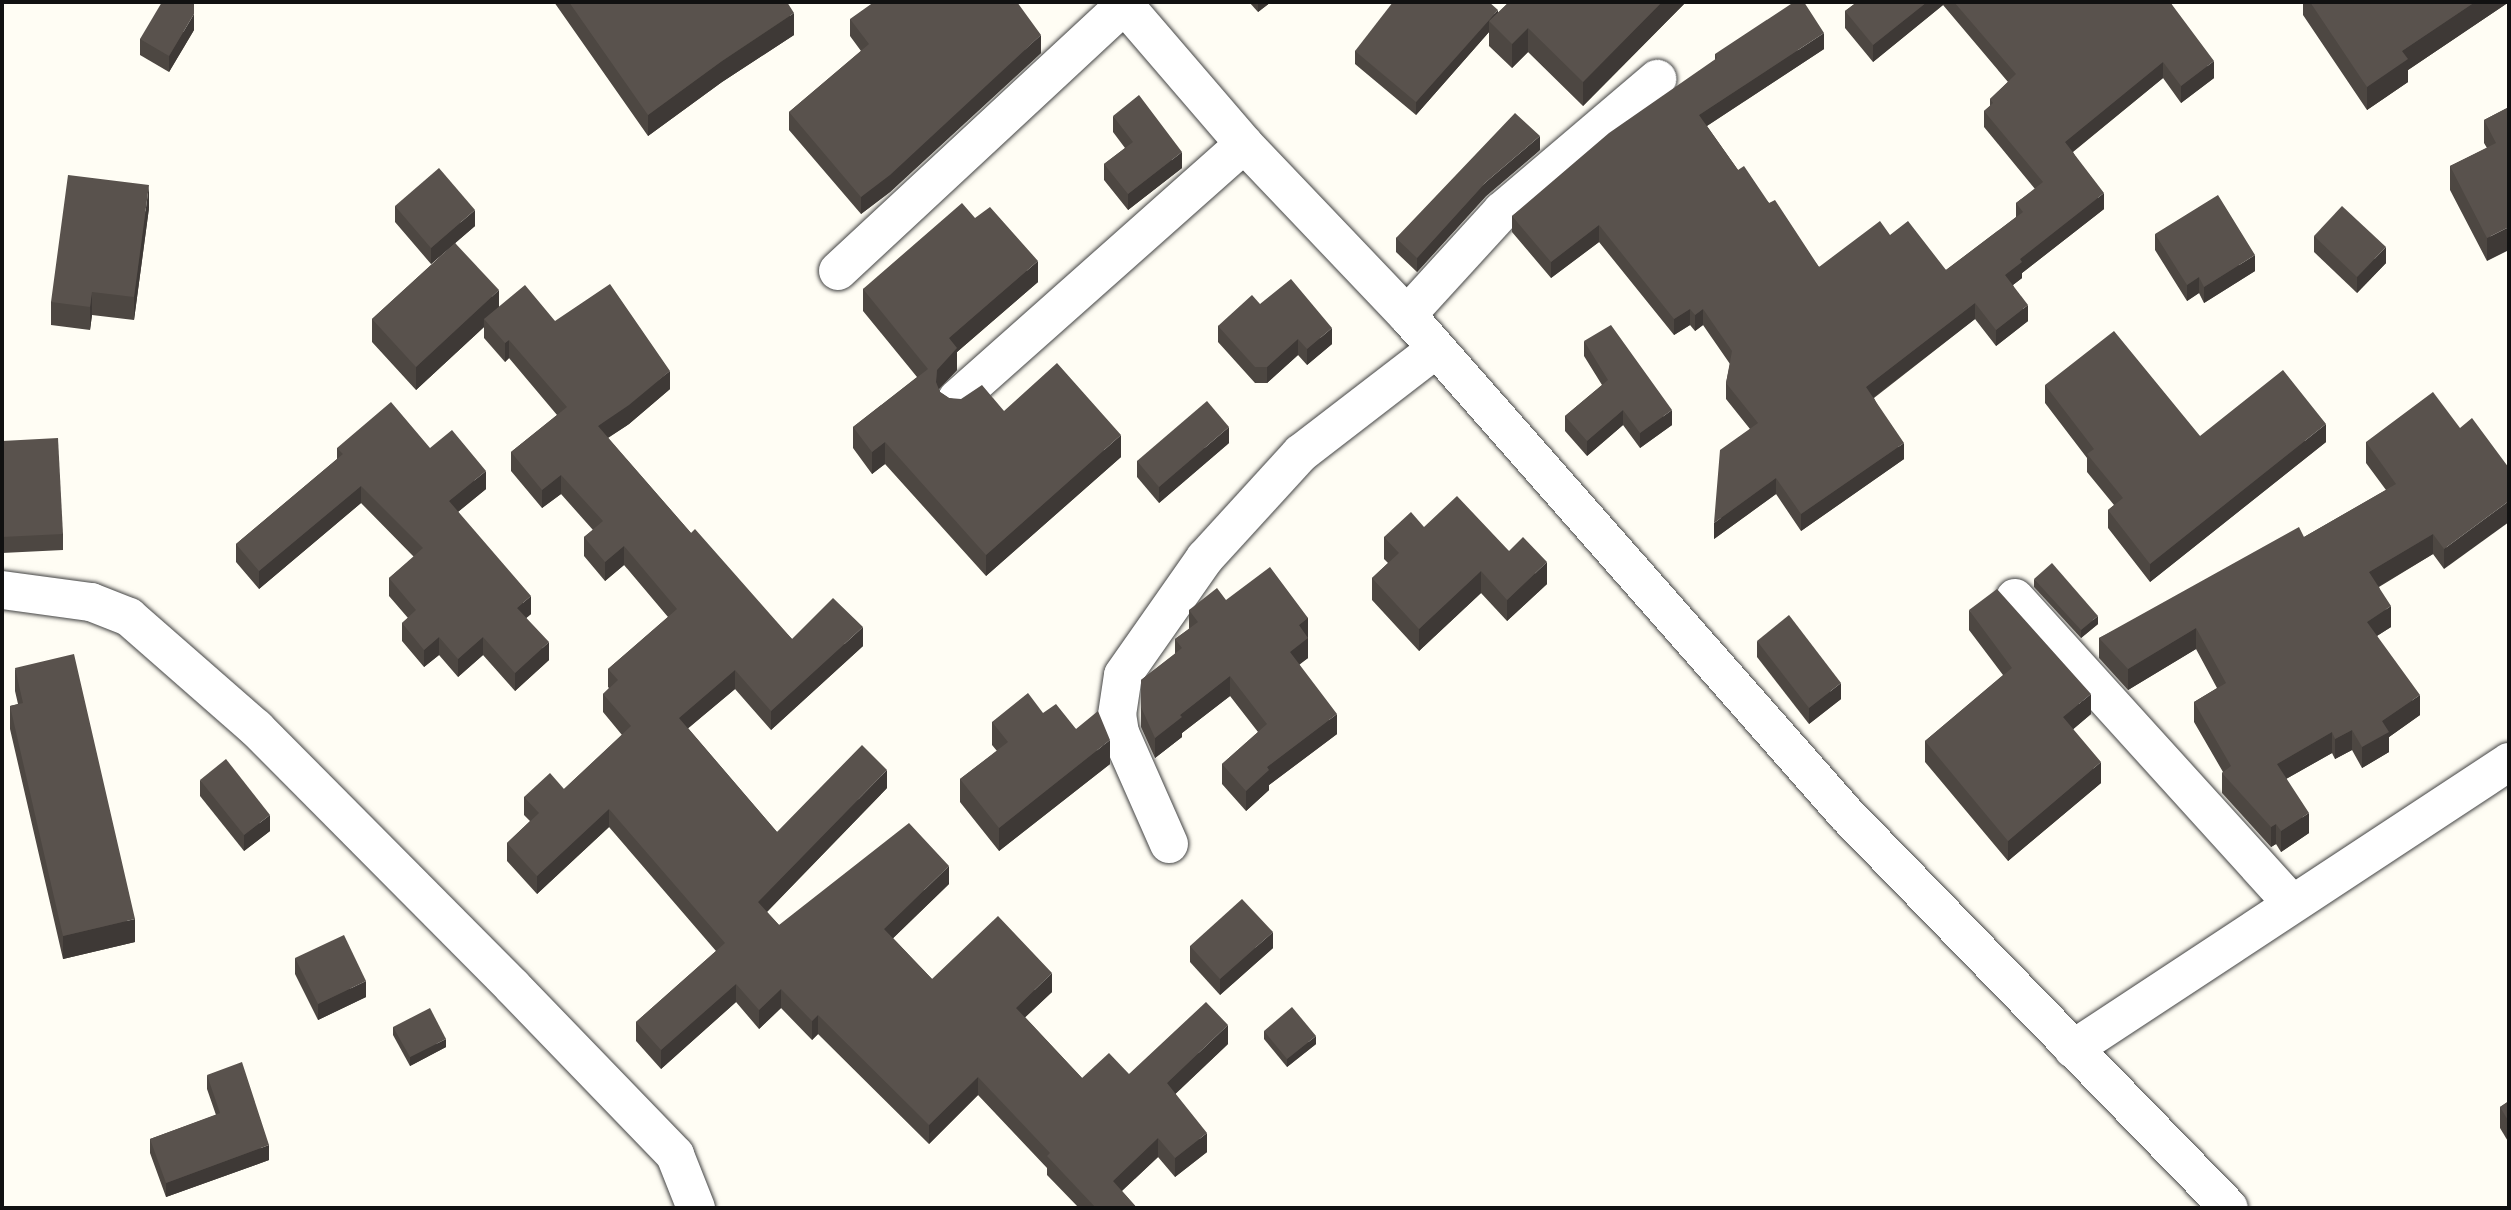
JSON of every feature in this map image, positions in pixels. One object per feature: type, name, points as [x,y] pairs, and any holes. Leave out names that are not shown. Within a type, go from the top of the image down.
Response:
[{"type":"street","points":[[838,271],[1123,3],[1244,144],[1407,314],[1846,814],[2221,1206]]},
{"type":"street","points":[[1407,314],[1502,211],[1657,79]]},
{"type":"street","points":[[957,399],[1244,144]]},
{"type":"street","points":[[1169,844],[1121,733],[1117,715],[1123,675],[1205,558],[1301,453],[1436,349]]},
{"type":"street","points":[[2,590],[91,603],[129,617],[256,728],[675,1155],[696,1208]]},
{"type":"street","points":[[2015,598],[2292,903]]},
{"type":"street","points":[[2073,1049],[2509,762]]},
{"type":"building","points":[[162,2],[194,2],[194,14],[169,56],[140,39]]},
{"type":"building","points":[[569,2],[787,2],[794,13],[648,115]]},
{"type":"building","points":[[874,2],[1017,2],[1041,35],[890,175],[861,197],[789,112],[869,44],[850,19]]},
{"type":"building","points":[[1393,2],[1489,2],[1498,10],[1416,102],[1355,51]]},
{"type":"building","points":[[1509,2],[1662,2],[1583,82],[1528,28],[1512,44],[1489,21]]},
{"type":"building","points":[[1794,2],[1804,2],[1824,33],[1699,115],[1738,170],[1744,166],[1769,203],[1775,200],[1819,267],[1880,221],[1890,235],[1908,221],[1946,270],[2023,212],[2016,203],[2043,182],[1984,111],[1993,103],[1990,99],[2016,74],[1954,2],[2170,2],[2214,61],[2181,86],[2163,62],[2065,142],[2104,193],[2020,259],[2022,262],[2005,275],[2028,305],[1996,330],[1975,303],[1866,387],[1904,443],[1801,514],[1776,478],[1714,523],[1720,450],[1758,423],[1726,383],[1732,351],[1703,309],[1695,315],[1690,309],[1674,319],[1599,225],[1551,262],[1512,216],[1609,133],[1717,58],[1715,54]]},
{"type":"building","points":[[1857,2],[1927,2],[1873,45],[1845,11]]},
{"type":"building","points":[[2310,2],[2475,2],[2402,51],[2408,59],[2367,87]]},
{"type":"building","points":[[1139,95],[1182,152],[1128,194],[1104,164],[1133,142],[1113,116]]},
{"type":"building","points":[[2509,107],[2509,227],[2487,238],[2450,166],[2496,143],[2484,120]]},
{"type":"building","points":[[1515,113],[1540,136],[1486,182],[1417,258],[1396,238]]},
{"type":"building","points":[[439,168],[475,210],[431,248],[395,206]]},
{"type":"building","points":[[68,175],[149,185],[134,297],[92,292],[90,307],[51,302]]},
{"type":"building","points":[[2218,195],[2255,255],[2204,287],[2199,277],[2187,285],[2155,234]]},
{"type":"building","points":[[962,203],[975,218],[990,207],[1038,261],[949,338],[957,348],[937,370],[936,382],[940,392],[949,398],[961,399],[982,385],[1004,411],[1057,363],[1121,435],[986,555],[885,442],[872,452],[853,427],[928,369],[863,289]]},
{"type":"building","points":[[2342,206],[2386,247],[2357,277],[2314,236]]},
{"type":"building","points":[[455,243],[499,290],[416,367],[372,319]]},
{"type":"building","points":[[1291,279],[1332,328],[1307,349],[1298,339],[1267,367],[1255,367],[1218,326],[1252,295],[1260,304]]},
{"type":"building","points":[[610,284],[670,371],[629,405],[598,426],[691,533],[695,529],[792,639],[833,598],[863,627],[771,711],[735,670],[679,718],[777,832],[862,745],[887,770],[758,902],[779,925],[909,823],[949,866],[884,929],[932,979],[998,916],[1052,973],[1016,1008],[1082,1078],[1109,1053],[1129,1074],[1206,1002],[1228,1025],[1167,1083],[1207,1133],[1175,1158],[1158,1138],[1113,1181],[1137,1208],[1096,1208],[1047,1156],[1050,1153],[978,1077],[929,1125],[818,1015],[812,1021],[781,989],[759,1010],[736,984],[661,1050],[636,1022],[725,943],[609,809],[537,876],[507,843],[539,813],[524,797],[550,773],[564,789],[631,726],[603,694],[618,680],[608,669],[677,609],[624,546],[605,562],[584,537],[603,521],[561,475],[542,490],[511,452],[567,407],[509,340],[505,343],[484,319],[525,285],[555,321]]},
{"type":"building","points":[[1611,325],[1672,410],[1640,433],[1623,410],[1587,441],[1565,416],[1608,380],[1584,341]]},
{"type":"building","points":[[2114,331],[2200,436],[2283,370],[2326,424],[2150,564],[2108,510],[2123,498],[2087,454],[2094,449],[2045,385]]},
{"type":"building","points":[[2433,392],[2460,428],[2472,418],[2509,468],[2509,501],[2444,549],[2433,534],[2369,572],[2391,606],[2367,622],[2420,695],[2382,721],[2389,732],[2362,747],[2352,730],[2335,739],[2332,732],[2277,764],[2309,813],[2281,831],[2276,824],[2271,827],[2222,773],[2231,766],[2194,702],[2226,683],[2196,628],[2128,669],[2099,638],[2299,527],[2304,537],[2396,484],[2366,442]]},
{"type":"building","points":[[1207,401],[1229,427],[1159,487],[1137,461]]},
{"type":"building","points":[[391,402],[430,448],[452,430],[486,471],[449,501],[531,596],[517,608],[549,642],[515,673],[483,637],[458,659],[439,637],[424,650],[402,623],[416,610],[389,578],[423,548],[361,486],[259,571],[236,544],[343,454],[337,448]]},
{"type":"building","points":[[58,438],[63,534],[2,537],[2,441]]},
{"type":"building","points":[[1457,496],[1509,551],[1523,537],[1547,562],[1507,600],[1481,571],[1419,629],[1372,578],[1399,553],[1384,537],[1411,512],[1424,527]]},
{"type":"building","points":[[2052,563],[2098,616],[2081,630],[2034,579]]},
{"type":"building","points":[[1270,567],[1308,618],[1299,625],[1308,638],[1290,652],[1337,714],[1267,767],[1269,770],[1246,791],[1222,764],[1267,724],[1230,676],[1155,738],[1141,707],[1141,680],[1182,648],[1175,639],[1198,622],[1189,610],[1217,588],[1226,600]]},
{"type":"building","points":[[1997,589],[2091,694],[2063,717],[2101,762],[2008,841],[1925,741],[2012,668],[1969,610]]},
{"type":"building","points":[[1789,615],[1841,683],[1809,708],[1757,641]]},
{"type":"building","points":[[74,654],[135,919],[63,936],[10,706],[23,703],[15,668]]},
{"type":"building","points":[[1028,693],[1043,713],[1056,704],[1076,729],[1098,711],[1110,740],[999,828],[960,779],[1008,742],[992,722]]},
{"type":"building","points":[[226,759],[270,815],[244,835],[200,780]]},
{"type":"building","points":[[1242,899],[1273,932],[1220,979],[1190,946]]},
{"type":"building","points":[[344,935],[366,981],[318,1004],[295,958]]},
{"type":"building","points":[[1292,1007],[1316,1036],[1287,1059],[1264,1031]]},
{"type":"building","points":[[430,1008],[446,1039],[410,1057],[393,1027]]},
{"type":"building","points":[[242,1062],[269,1145],[166,1183],[150,1139],[220,1113],[207,1075]]},
{"type":"building","points":[[2509,1101],[2509,1122],[2500,1107]]}]
